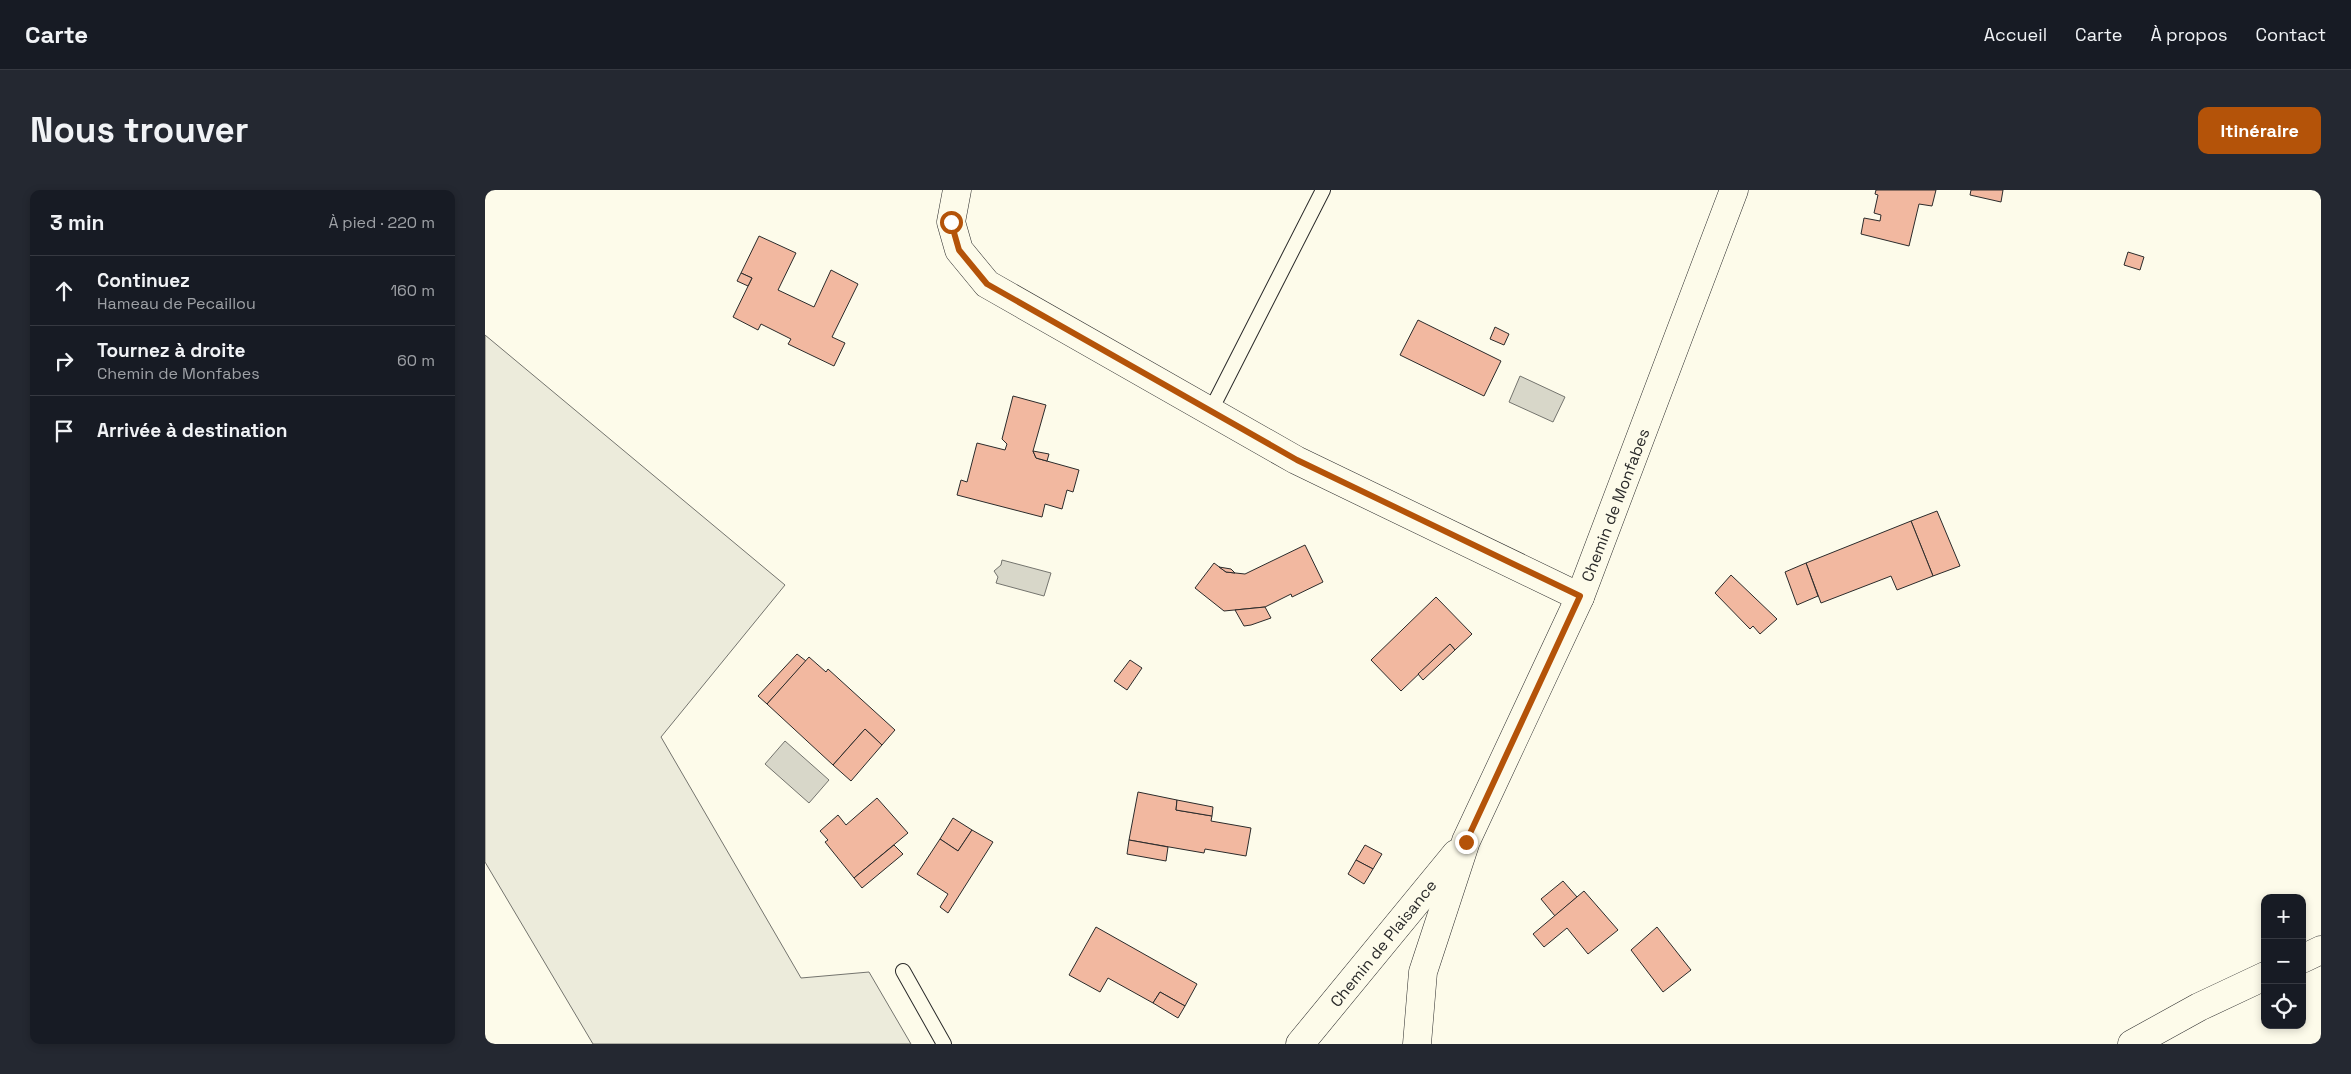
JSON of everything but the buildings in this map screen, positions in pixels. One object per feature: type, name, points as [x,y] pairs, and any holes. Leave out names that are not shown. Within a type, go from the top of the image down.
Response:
[{"type":"street","points":[[957,190],[951,222],[959,250],[987,284],[1297,460],[1580,596]]},
{"type":"street","name":"Chemin de Monfabes","points":[[1417,1044],[1423,972],[1466,842],[1580,596],[1735,190]]},
{"type":"street","name":"Chemin de Plaisance","points":[[1300,1044],[1466,842]]},
{"type":"street","points":[[2306,957],[2321,950]]},
{"type":"street","points":[[2132,1044],[2199,1007],[2261,978]]},
{"type":"lane","points":[[1211,410],[1323,190]]},
{"type":"lane","points":[[903,971],[944,1044]]},
{"type":"shaded area","points":[[485,335],[785,585],[661,737],[801,978],[869,972],[911,1044],[593,1044],[485,862]]},
{"type":"shaded area","points":[[1520,376],[1565,397],[1553,422],[1509,402]]},
{"type":"shaded area","points":[[1002,560],[1051,573],[1044,596],[996,583],[998,577],[994,571],[1001,565]]},
{"type":"shaded area","points":[[785,741],[829,780],[809,803],[765,764]]},
{"type":"route","points":[[951,222],[959,250],[987,284],[1297,460],[1580,596],[1466,842]]}]
